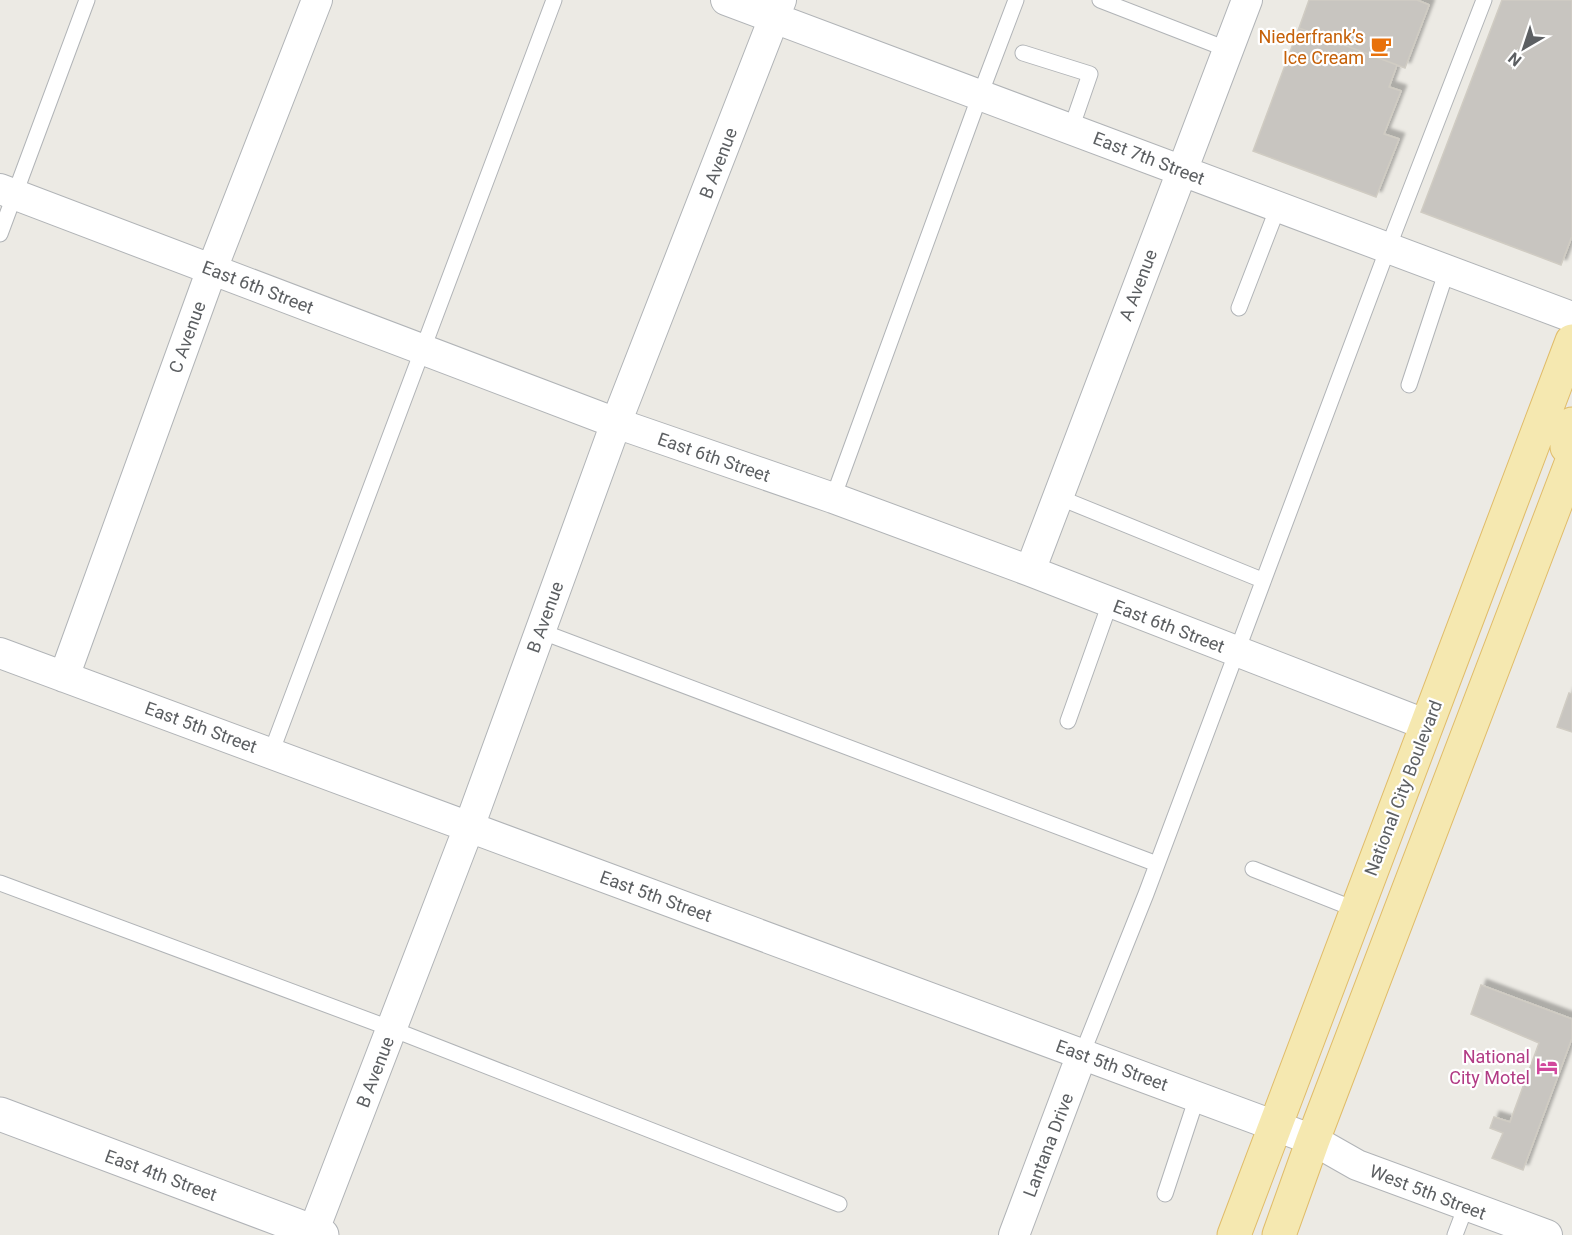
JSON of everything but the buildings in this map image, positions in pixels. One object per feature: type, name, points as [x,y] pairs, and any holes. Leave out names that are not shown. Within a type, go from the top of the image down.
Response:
[{"type":"main road","name":"National City Boulevard","points":[[1234,1235],[1572,341]]},
{"type":"main road","points":[[1572,424],[1567,447],[1572,453]]},
{"type":"main road","points":[[1279,1235],[1313,1140],[1572,461]]},
{"type":"street","name":"C Avenue","points":[[64,677],[212,268],[317,0]]},
{"type":"street","name":"East 7th Street","points":[[726,0],[778,9],[980,95],[1572,317]]},
{"type":"street","name":"A Avenue","points":[[1030,571],[1247,0]]},
{"type":"street","name":"B Avenue","points":[[316,1234],[469,827],[616,423],[778,9]]},
{"type":"street","name":"East 6th Street","points":[[7,192],[616,423],[833,498],[1030,571],[1427,725]]},
{"type":"street","name":"East 5th Street","points":[[0,653],[1313,1140]]},
{"type":"street","name":"Lantana Drive","points":[[1014,1235],[1082,1054]]},
{"type":"street","name":"East 4th Street","points":[[0,1114],[316,1234]]},
{"type":"street","name":"West 5th Street","points":[[1313,1140],[1357,1165],[1547,1235]]},
{"type":"lane","points":[[0,234],[7,192],[87,0]]},
{"type":"lane","points":[[271,753],[554,0]]},
{"type":"lane","points":[[833,498],[1017,0]]},
{"type":"lane","points":[[1100,0],[1229,50]]},
{"type":"lane","points":[[1082,1054],[1157,864],[1262,580],[1484,0]]},
{"type":"lane","points":[[1023,53],[1090,74],[1071,129]]},
{"type":"lane","points":[[1239,308],[1278,207]]},
{"type":"lane","points":[[1409,385],[1447,270]]},
{"type":"lane","points":[[1058,497],[1262,580]]},
{"type":"lane","points":[[1068,721],[1110,603]]},
{"type":"lane","points":[[540,631],[1157,864]]},
{"type":"lane","points":[[1253,869],[1357,910]]},
{"type":"lane","points":[[0,883],[392,1029],[839,1204]]},
{"type":"lane","points":[[1165,1194],[1197,1097]]},
{"type":"lane","points":[[1455,1235],[1466,1206]]},
{"type":"place","name":"Niederfrank’s Ice Cream","points":[[1381,46]]},
{"type":"place","name":"National City Motel","points":[[1547,1066]]}]
